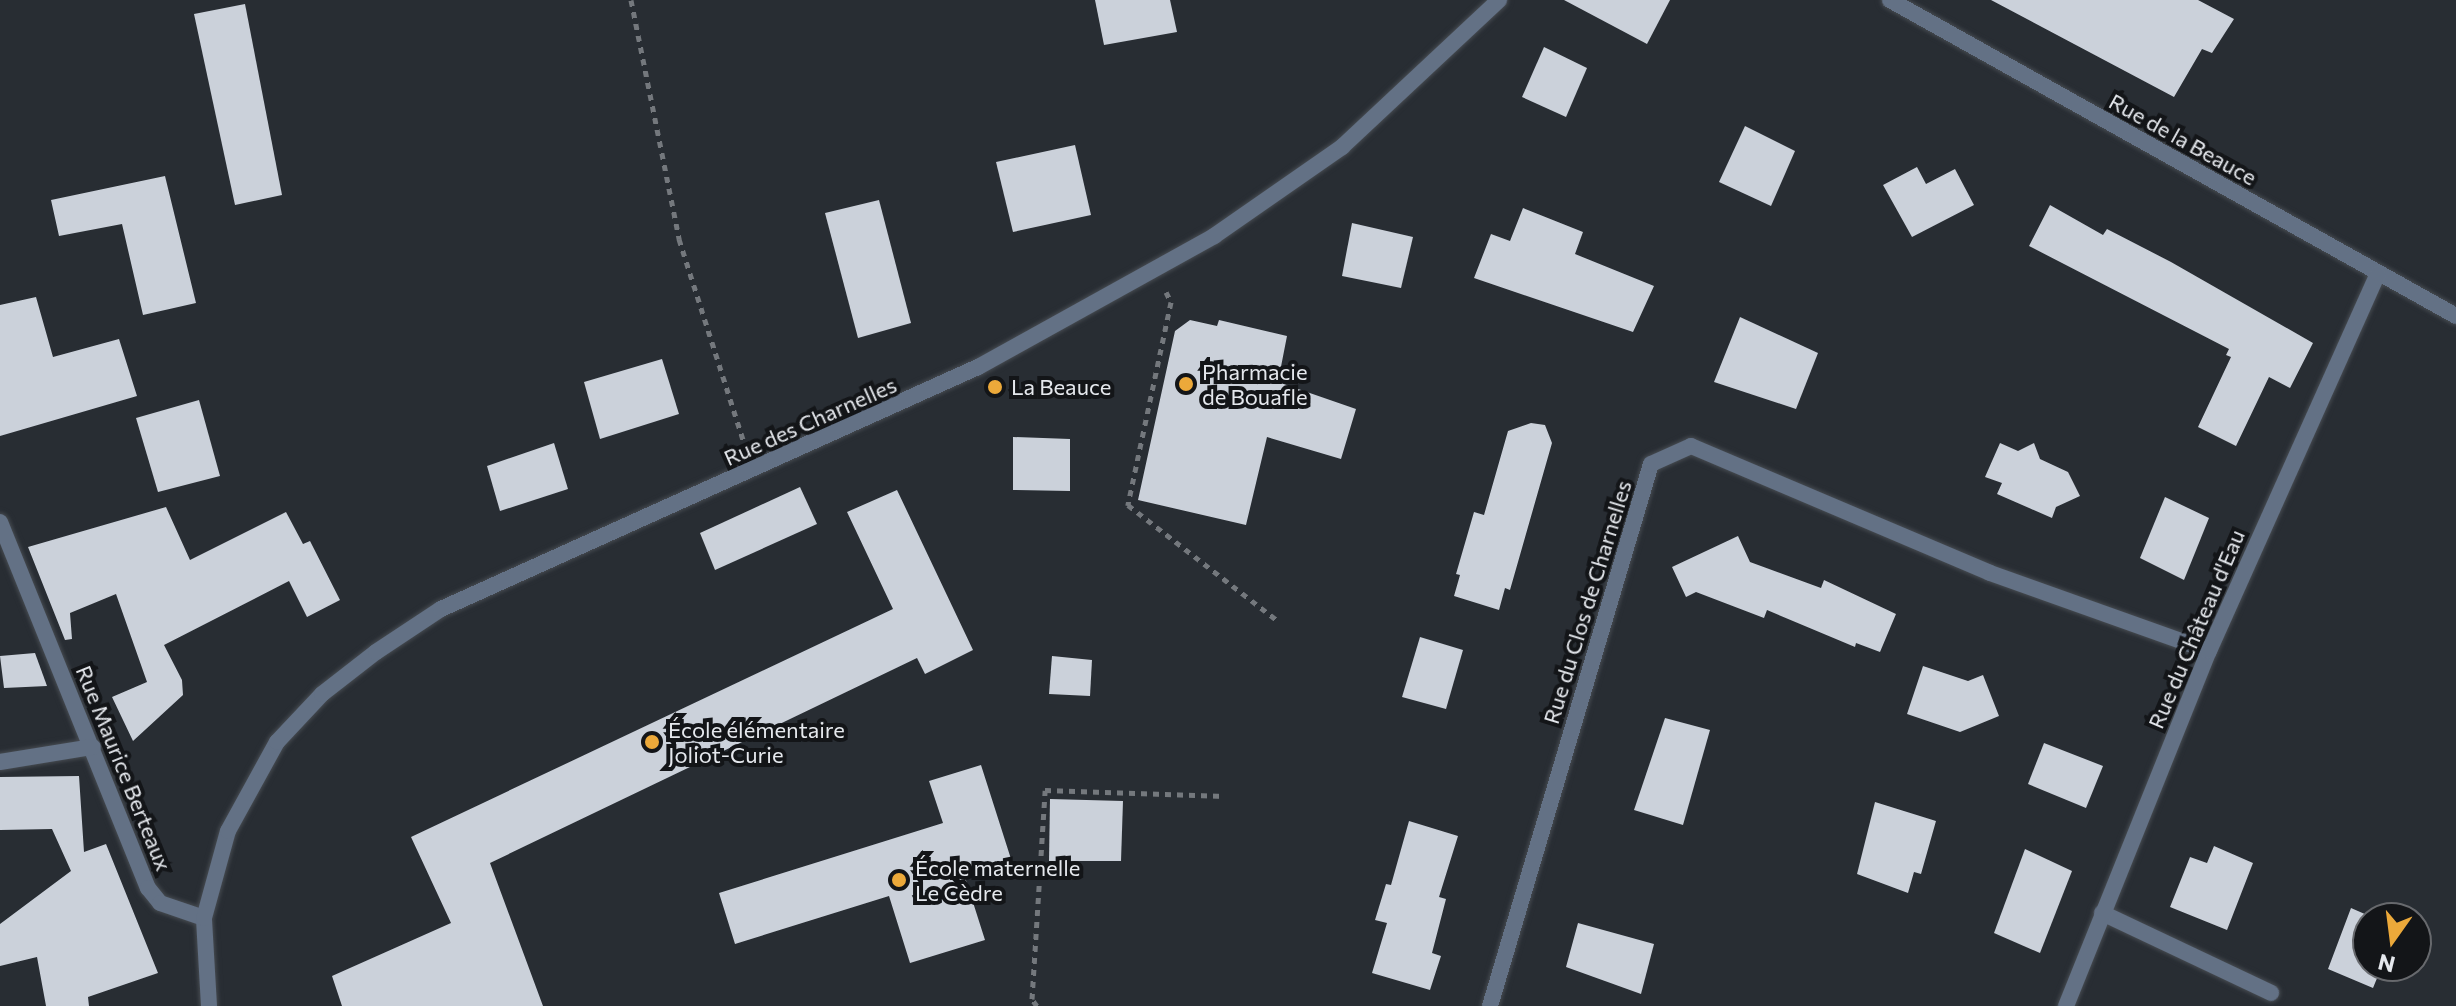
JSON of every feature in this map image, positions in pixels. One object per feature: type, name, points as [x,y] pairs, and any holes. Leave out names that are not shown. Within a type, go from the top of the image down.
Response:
[{"type":"street","name":"Rue des Charnelles","points":[[204,918],[215,863],[249,788],[277,742],[322,694],[441,609],[978,367],[1214,236],[1342,147],[1499,0]]},
{"type":"street","name":"Rue de la Beauce","points":[[1890,0],[2456,316]]},
{"type":"street","name":"Rue du Château d'Eau","points":[[2066,1006],[2209,651],[2378,274]]},
{"type":"street","name":"Rue du Clos de Charnelles","points":[[1490,1006],[1651,464],[1691,446],[1990,573],[2209,651]]},
{"type":"street","name":"Rue Maurice Berteaux","points":[[0,522],[148,888],[160,903],[204,918]]},
{"type":"street","points":[[0,762],[93,747]]},
{"type":"street","points":[[2102,913],[2271,993]]},
{"type":"street","points":[[204,918],[209,1006]]},
{"type":"path","points":[[631,0],[679,239],[753,470]]},
{"type":"path","points":[[1154,270],[1171,302],[1128,505],[1277,620]]},
{"type":"path","points":[[1037,1006],[1032,999],[1045,790],[1225,796]]},
{"type":"building","points":[[1095,0],[1170,0],[1177,32],[1104,45]]},
{"type":"building","points":[[1564,0],[1670,0],[1647,44]]},
{"type":"building","points":[[1991,0],[2198,0],[2234,19],[2212,53],[2202,49],[2174,97]]},
{"type":"building","points":[[245,4],[282,195],[235,205],[194,14]]},
{"type":"building","points":[[1544,47],[1587,68],[1566,117],[1522,97]]},
{"type":"building","points":[[1745,126],[1795,151],[1771,206],[1719,182]]},
{"type":"building","points":[[1075,145],[1091,215],[1013,232],[996,162]]},
{"type":"building","points":[[1917,167],[1926,184],[1955,169],[1974,205],[1912,237],[1883,185]]},
{"type":"building","points":[[165,176],[196,303],[143,315],[122,224],[59,236],[51,200]]},
{"type":"building","points":[[879,200],[911,323],[858,338],[825,213]]},
{"type":"building","points":[[2050,205],[2103,235],[2107,229],[2171,262],[2313,343],[2290,388],[2269,377],[2236,446],[2198,427],[2231,357],[2226,355],[2229,349],[2029,246]]},
{"type":"building","points":[[1523,208],[1583,232],[1575,254],[1654,286],[1633,332],[1474,278],[1491,234],[1510,241]]},
{"type":"building","points":[[1352,223],[1413,237],[1401,288],[1342,276]]},
{"type":"building","points":[[36,297],[53,357],[119,339],[137,396],[0,436],[0,305]]},
{"type":"building","points":[[1740,317],[1818,353],[1796,409],[1714,382]]},
{"type":"building","points":[[1190,320],[1217,326],[1219,320],[1287,336],[1278,382],[1356,409],[1341,459],[1267,437],[1246,525],[1138,500],[1175,331]]},
{"type":"building","points":[[662,359],[679,414],[600,439],[584,382]]},
{"type":"building","points":[[199,400],[220,476],[158,492],[136,418]]},
{"type":"building","points":[[1531,423],[1545,425],[1552,443],[1510,590],[1505,588],[1499,610],[1454,596],[1460,575],[1456,574],[1474,512],[1484,515],[1508,431]]},
{"type":"building","points":[[1013,437],[1070,439],[1070,491],[1013,490]]},
{"type":"building","points":[[554,443],[568,489],[500,511],[487,466]]},
{"type":"building","points":[[2000,443],[2018,451],[2034,443],[2040,459],[2068,472],[2080,496],[2056,507],[2052,518],[1997,494],[2002,483],[1985,477]]},
{"type":"building","points":[[800,487],[817,524],[715,570],[700,533]]},
{"type":"building","points":[[897,490],[973,650],[925,674],[917,658],[490,863],[543,1006],[342,1006],[332,976],[451,923],[411,837],[893,609],[847,512]]},
{"type":"building","points":[[2165,497],[2209,518],[2184,580],[2140,558]]},
{"type":"building","points":[[166,507],[190,560],[286,512],[303,544],[310,541],[340,600],[307,617],[289,581],[164,645],[182,680],[183,695],[133,741],[112,697],[147,682],[116,594],[70,613],[72,639],[65,640],[28,547]]},
{"type":"building","points":[[1738,536],[1750,562],[1821,588],[1824,580],[1896,614],[1880,652],[1856,643],[1855,647],[1767,610],[1764,618],[1696,592],[1686,597],[1672,567]]},
{"type":"building","points":[[1420,637],[1463,650],[1446,709],[1402,697]]},
{"type":"building","points":[[35,653],[47,686],[4,688],[0,656]]},
{"type":"building","points":[[1052,656],[1092,660],[1090,696],[1049,694]]},
{"type":"building","points":[[1923,666],[1968,681],[1983,675],[1999,716],[1960,732],[1907,714]]},
{"type":"building","points":[[1665,718],[1710,730],[1683,825],[1634,810]]},
{"type":"building","points":[[2044,743],[2103,766],[2086,808],[2028,784]]},
{"type":"building","points":[[981,765],[1011,859],[964,874],[985,940],[910,963],[889,896],[735,944],[719,893],[943,823],[929,781]]},
{"type":"building","points":[[79,776],[84,852],[106,844],[158,973],[88,997],[89,1006],[46,1006],[37,957],[0,966],[0,924],[71,871],[52,829],[0,830],[0,777]]},
{"type":"building","points":[[1050,799],[1123,801],[1121,861],[1049,861]]},
{"type":"building","points":[[1875,802],[1936,821],[1921,874],[1914,872],[1908,893],[1857,874]]},
{"type":"building","points":[[1409,821],[1458,836],[1439,897],[1446,899],[1432,953],[1441,956],[1430,990],[1372,973],[1387,923],[1375,920],[1386,884],[1391,885]]},
{"type":"building","points":[[2214,846],[2253,863],[2227,930],[2170,907],[2190,857],[2207,863]]},
{"type":"building","points":[[2025,849],[2072,871],[2040,953],[1994,933]]},
{"type":"building","points":[[2351,908],[2352,979],[2328,969]]},
{"type":"building","points":[[1578,923],[1654,944],[1641,994],[1566,967]]},
{"type":"building","points":[[2359,982],[2375,982],[2373,988]]},
{"type":"place","name":"Pharmacie de Bouafle","points":[[1186,384]]},
{"type":"place","name":"La Beauce","points":[[995,387]]},
{"type":"place","name":"École élémentaire Joliot-Curie","points":[[652,742]]},
{"type":"place","name":"École maternelle Le Cèdre","points":[[899,880]]}]
